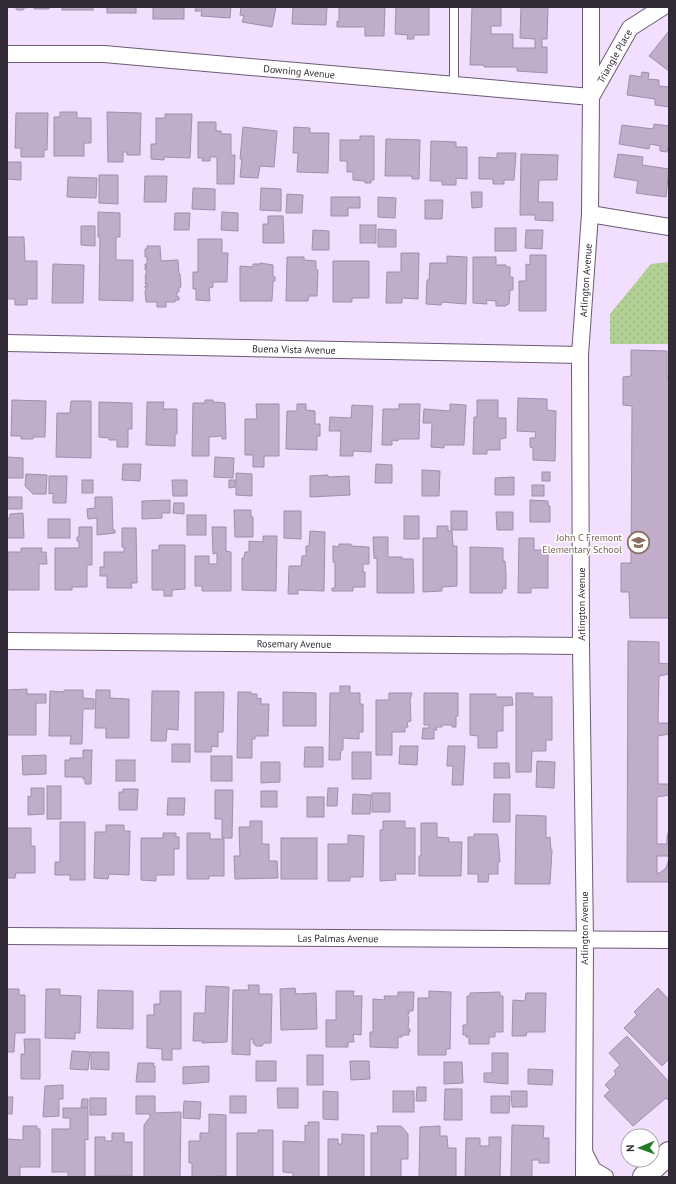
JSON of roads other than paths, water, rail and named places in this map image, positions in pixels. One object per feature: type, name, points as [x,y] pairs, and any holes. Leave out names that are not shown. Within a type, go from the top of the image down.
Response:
[{"type":"main road","points":[[644,1177],[669,1153]]},
{"type":"street","name":"Arlington Avenue","points":[[584,1177],[585,940],[581,646],[580,355],[590,214],[592,97],[591,7]]},
{"type":"street","name":"Triangle Place","points":[[592,97],[630,28],[663,7]]},
{"type":"street","name":"Downing Avenue","points":[[7,54],[104,54],[592,97]]},
{"type":"street","points":[[590,214],[669,227]]},
{"type":"street","name":"Buena Vista Avenue","points":[[7,344],[580,355]]},
{"type":"street","name":"Rosemary Avenue","points":[[7,641],[581,646]]},
{"type":"street","name":"Las Palmas Avenue","points":[[7,936],[669,940]]},
{"type":"street","points":[[584,1150],[593,1170],[605,1177]]},
{"type":"lane","points":[[454,7],[454,86]]},
{"type":"place","name":"John C Fremont Elementary School","points":[[638,543]]}]
